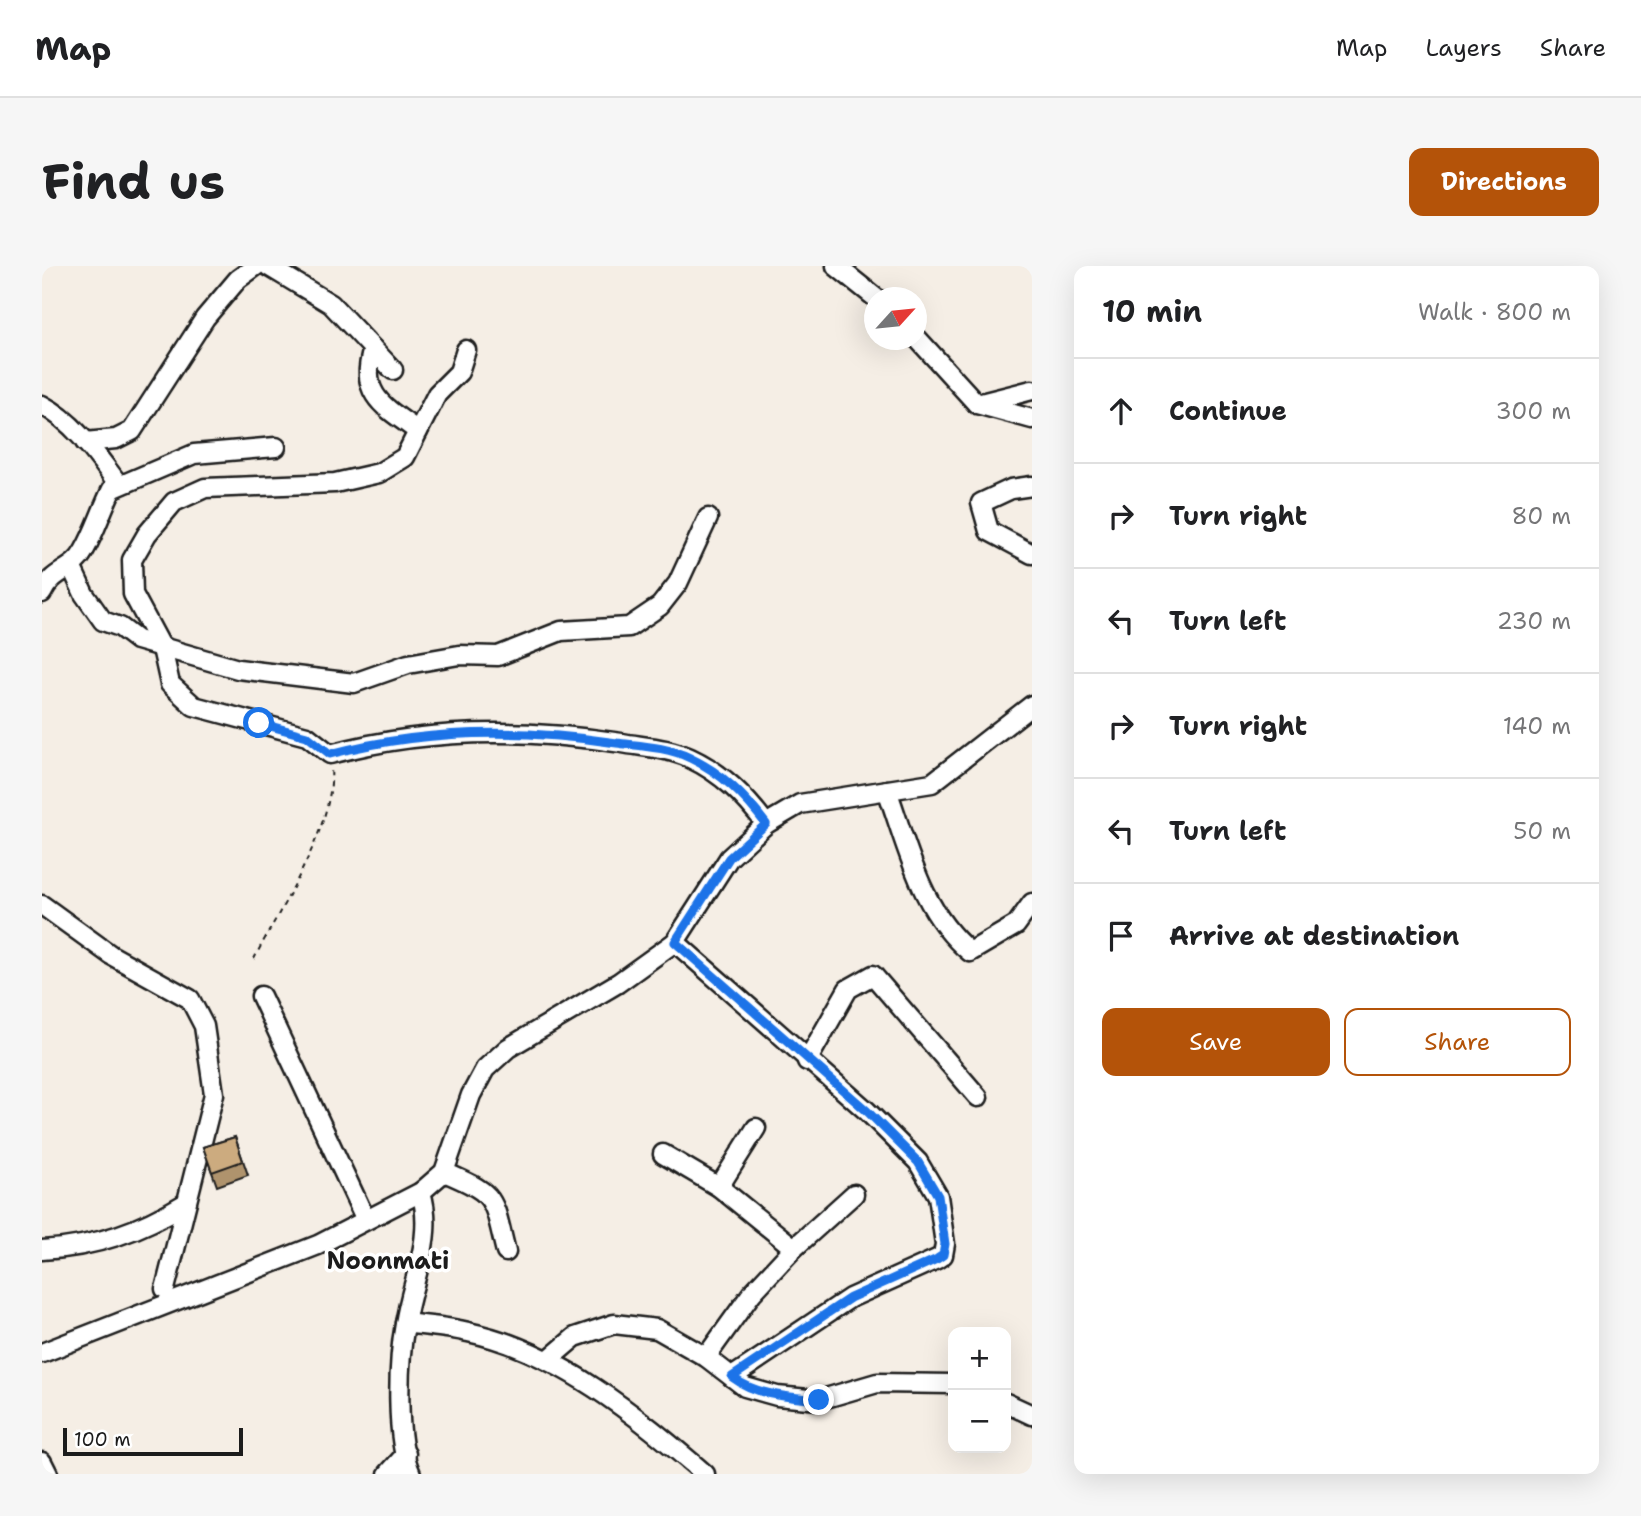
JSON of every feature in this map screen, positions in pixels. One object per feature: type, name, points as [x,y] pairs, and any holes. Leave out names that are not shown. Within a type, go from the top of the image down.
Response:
[{"type":"street","points":[[85,442],[116,439],[132,431],[172,373],[205,318],[238,279],[256,266]]},
{"type":"street","points":[[268,266],[331,304],[393,370]]},
{"type":"street","points":[[836,266],[864,288]]},
{"type":"street","points":[[373,349],[367,368],[369,387],[391,412],[418,431]]},
{"type":"street","points":[[927,349],[977,404],[1032,419]]},
{"type":"street","points":[[466,350],[459,372],[437,394],[405,457],[379,473],[335,483],[205,488],[174,502],[147,534],[132,560],[132,594],[162,648],[170,684],[194,706],[307,736],[330,754],[422,735],[514,733],[558,733],[659,749],[690,758],[729,782],[766,824]]},
{"type":"street","points":[[977,404],[1032,390]]},
{"type":"street","points":[[42,405],[54,411],[85,442],[119,485]]},
{"type":"street","points":[[44,583],[71,566],[84,552],[112,489],[194,454],[276,447]]},
{"type":"street","points":[[1032,486],[1012,489],[981,503],[989,531],[1032,554]]},
{"type":"street","points":[[71,566],[84,594],[103,621],[120,627],[137,640],[238,669],[354,683],[408,664],[459,655],[498,656],[561,631],[629,627],[660,606],[678,583],[708,518]]},
{"type":"street","points":[[47,1344],[318,1245],[365,1218],[421,1192],[444,1172],[471,1095],[485,1069],[508,1048],[618,983],[675,942],[729,858],[766,824],[800,804],[932,783],[1032,705]]},
{"type":"street","points":[[887,790],[927,901],[952,937],[970,952],[1016,925],[1032,903]]},
{"type":"street","points":[[42,905],[111,955],[190,999],[204,1026],[214,1094],[165,1289]]},
{"type":"street","points":[[675,942],[807,1061],[867,1111],[929,1178],[938,1196],[945,1244],[943,1255],[850,1298],[732,1377]]},
{"type":"street","points":[[807,1061],[848,989],[873,975],[978,1097]]},
{"type":"street","points":[[261,996],[365,1218]]},
{"type":"street","points":[[719,1187],[756,1128]]},
{"type":"street","points":[[663,1154],[719,1187],[793,1248]]},
{"type":"street","points":[[444,1172],[485,1191],[492,1201],[506,1252]]},
{"type":"street","points":[[411,1474],[399,1406],[405,1323],[422,1264],[427,1211],[421,1192]]},
{"type":"street","points":[[706,1357],[752,1293],[793,1248],[854,1194]]},
{"type":"street","points":[[42,1250],[75,1248],[108,1241],[152,1223],[186,1203]]},
{"type":"street","points":[[47,1344],[165,1289],[320,1233],[343,1230]]},
{"type":"street","points":[[405,1323],[470,1332],[548,1360],[639,1418],[705,1474]]},
{"type":"street","points":[[548,1360],[575,1337],[614,1324],[657,1329],[706,1357],[745,1387],[777,1396],[819,1400],[877,1383],[948,1384]]},
{"type":"street","points":[[1011,1405],[1032,1415]]},
{"type":"street","points":[[388,1474],[406,1454]]},
{"type":"street","points":[[42,1462],[48,1474]]},
{"type":"path","points":[[254,959],[318,833],[329,800],[330,754]]},
{"type":"building","points":[[235,1137],[243,1161],[212,1172],[203,1147]]},
{"type":"district","name":"Noonmati","points":[[388,1261]]},
{"type":"route","points":[[259,723],[307,736],[330,754],[370,743],[422,735],[514,733],[558,733],[659,749],[690,758],[729,782],[754,807],[766,824],[729,858],[675,942],[807,1061],[867,1111],[918,1162],[938,1196],[945,1244],[943,1255],[937,1259],[850,1298],[732,1377],[745,1387],[777,1396],[819,1400]]}]
